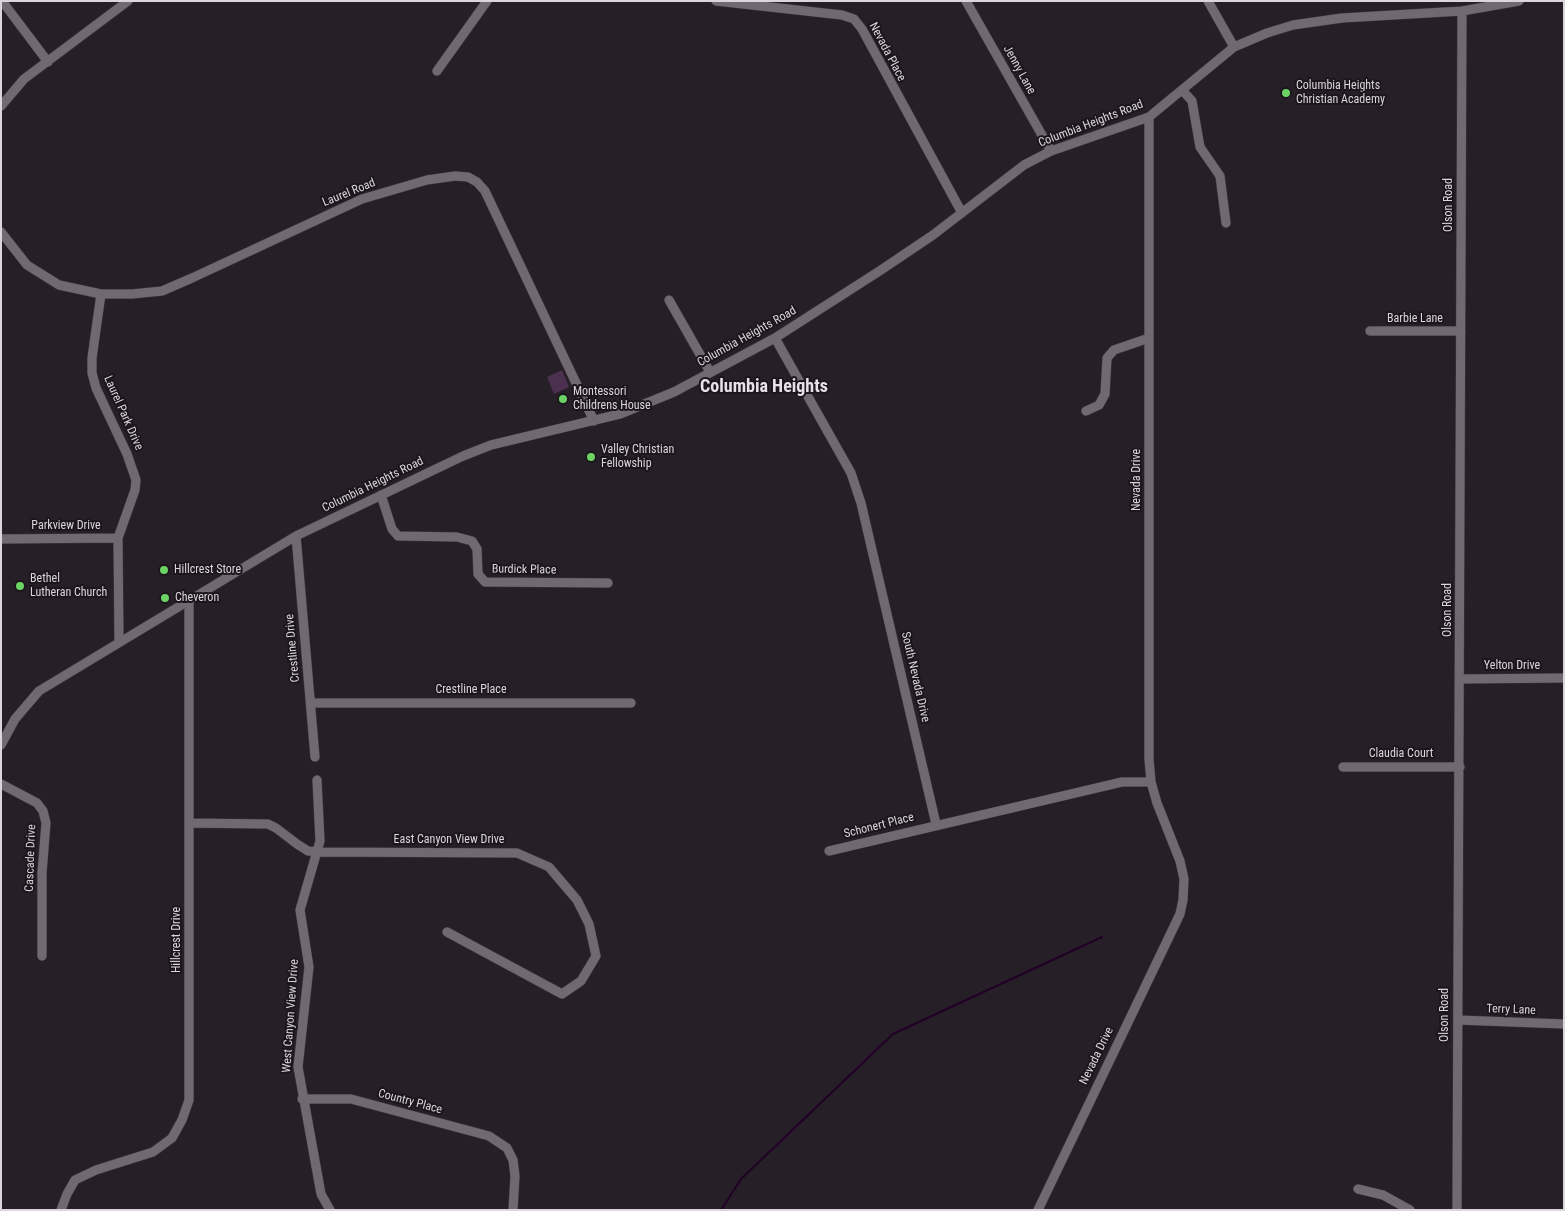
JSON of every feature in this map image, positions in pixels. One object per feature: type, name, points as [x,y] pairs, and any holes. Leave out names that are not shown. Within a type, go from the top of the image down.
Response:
[{"type":"street","points":[[2,1],[48,62]]},
{"type":"street","points":[[438,71],[487,1]]},
{"type":"street","name":"Jenny Lane","points":[[966,1],[1051,151]]},
{"type":"street","points":[[1208,1],[1234,48]]},
{"type":"street","name":"Columbia Heights Road","points":[[1,745],[15,719],[39,691],[296,536],[491,445],[594,421],[638,408],[710,372],[775,338],[881,270],[962,213],[991,188],[1024,165],[1051,151],[1149,117],[1234,48],[1267,32],[1299,24],[1342,18],[1462,11],[1519,1]]},
{"type":"street","points":[[1,106],[24,79],[126,2]]},
{"type":"street","name":"Nevada Place","points":[[721,2],[842,15],[854,19],[862,29],[962,213]]},
{"type":"street","name":"Olson Road","points":[[1457,1210],[1462,11]]},
{"type":"street","points":[[1184,90],[1192,101],[1200,147],[1220,176],[1224,193],[1226,223]]},
{"type":"street","name":"Nevada Drive","points":[[1038,1210],[1180,914],[1183,900],[1184,879],[1180,861],[1151,782],[1149,759],[1149,117]]},
{"type":"street","name":"Laurel Road","points":[[1,232],[27,265],[58,285],[101,294],[132,294],[162,291],[362,199],[427,180],[455,176],[468,177],[478,182],[485,190],[594,421]]},
{"type":"street","name":"Laurel Park Drive","points":[[101,294],[92,358],[92,373],[96,388],[127,454],[136,480],[135,490],[120,527],[118,538]]},
{"type":"street","points":[[669,300],[710,372]]},
{"type":"street","name":"Barbie Lane","points":[[1370,331],[1461,332]]},
{"type":"street","name":"South Nevada Drive","points":[[775,338],[851,473],[861,503],[936,824]]},
{"type":"street","points":[[1086,411],[1099,405],[1105,394],[1107,358],[1121,347],[1149,338]]},
{"type":"street","name":"Burdick Place","points":[[381,495],[392,528],[398,536],[457,537],[472,541],[477,549],[478,574],[485,582],[608,583]]},
{"type":"street","name":"Crestline Drive","points":[[296,536],[315,757]]},
{"type":"street","name":"Parkview Drive","points":[[1,539],[118,538],[118,642]]},
{"type":"street","name":"Hillcrest Drive","points":[[61,1210],[67,1194],[76,1180],[96,1170],[153,1152],[172,1138],[182,1120],[189,1100],[189,600]]},
{"type":"street","name":"Yelton Drive","points":[[1460,679],[1564,678]]},
{"type":"street","name":"Crestline Place","points":[[311,702],[631,703]]},
{"type":"street","name":"Claudia Court","points":[[1343,767],[1460,767]]},
{"type":"street","points":[[317,780],[320,831],[318,852]]},
{"type":"street","points":[[936,824],[1122,782],[1151,782]]},
{"type":"street","name":"Cascade Drive","points":[[1,784],[37,803],[44,817],[42,956]]},
{"type":"street","name":"East Canyon View Drive","points":[[190,823],[268,824],[297,844],[308,850],[318,852],[517,853],[549,867],[577,900],[589,924],[596,956],[581,981],[562,994],[447,932]]},
{"type":"street","name":"Schonert Place","points":[[829,852],[936,824]]},
{"type":"street","name":"West Canyon View Drive","points":[[318,852],[302,897],[300,910],[309,967],[298,1067],[302,1099],[310,1128],[320,1194],[330,1210]]},
{"type":"street","name":"Terry Lane","points":[[1458,1020],[1564,1024]]},
{"type":"street","name":"Country Place","points":[[302,1099],[351,1099],[489,1136],[507,1148],[513,1160],[515,1176],[513,1210]]},
{"type":"street","points":[[1358,1189],[1383,1195],[1410,1210]]},
{"type":"shaded area","points":[[562,370],[569,387],[554,394],[547,377]]},
{"type":"waterway","points":[[721,1210],[741,1179],[893,1034],[1102,937]]},
{"type":"place","name":"Columbia Heights Christian Academy","points":[[1286,93]]},
{"type":"place","name":"Montessori Childrens House","points":[[563,399]]},
{"type":"place","name":"Valley Christian Fellowship","points":[[591,457]]},
{"type":"place","name":"Hillcrest Store","points":[[164,570]]},
{"type":"place","name":"Bethel Lutheran Church","points":[[20,586]]},
{"type":"place","name":"Cheveron","points":[[165,598]]},
{"type":"district","name":"Columbia Heights","points":[[764,387]]}]
